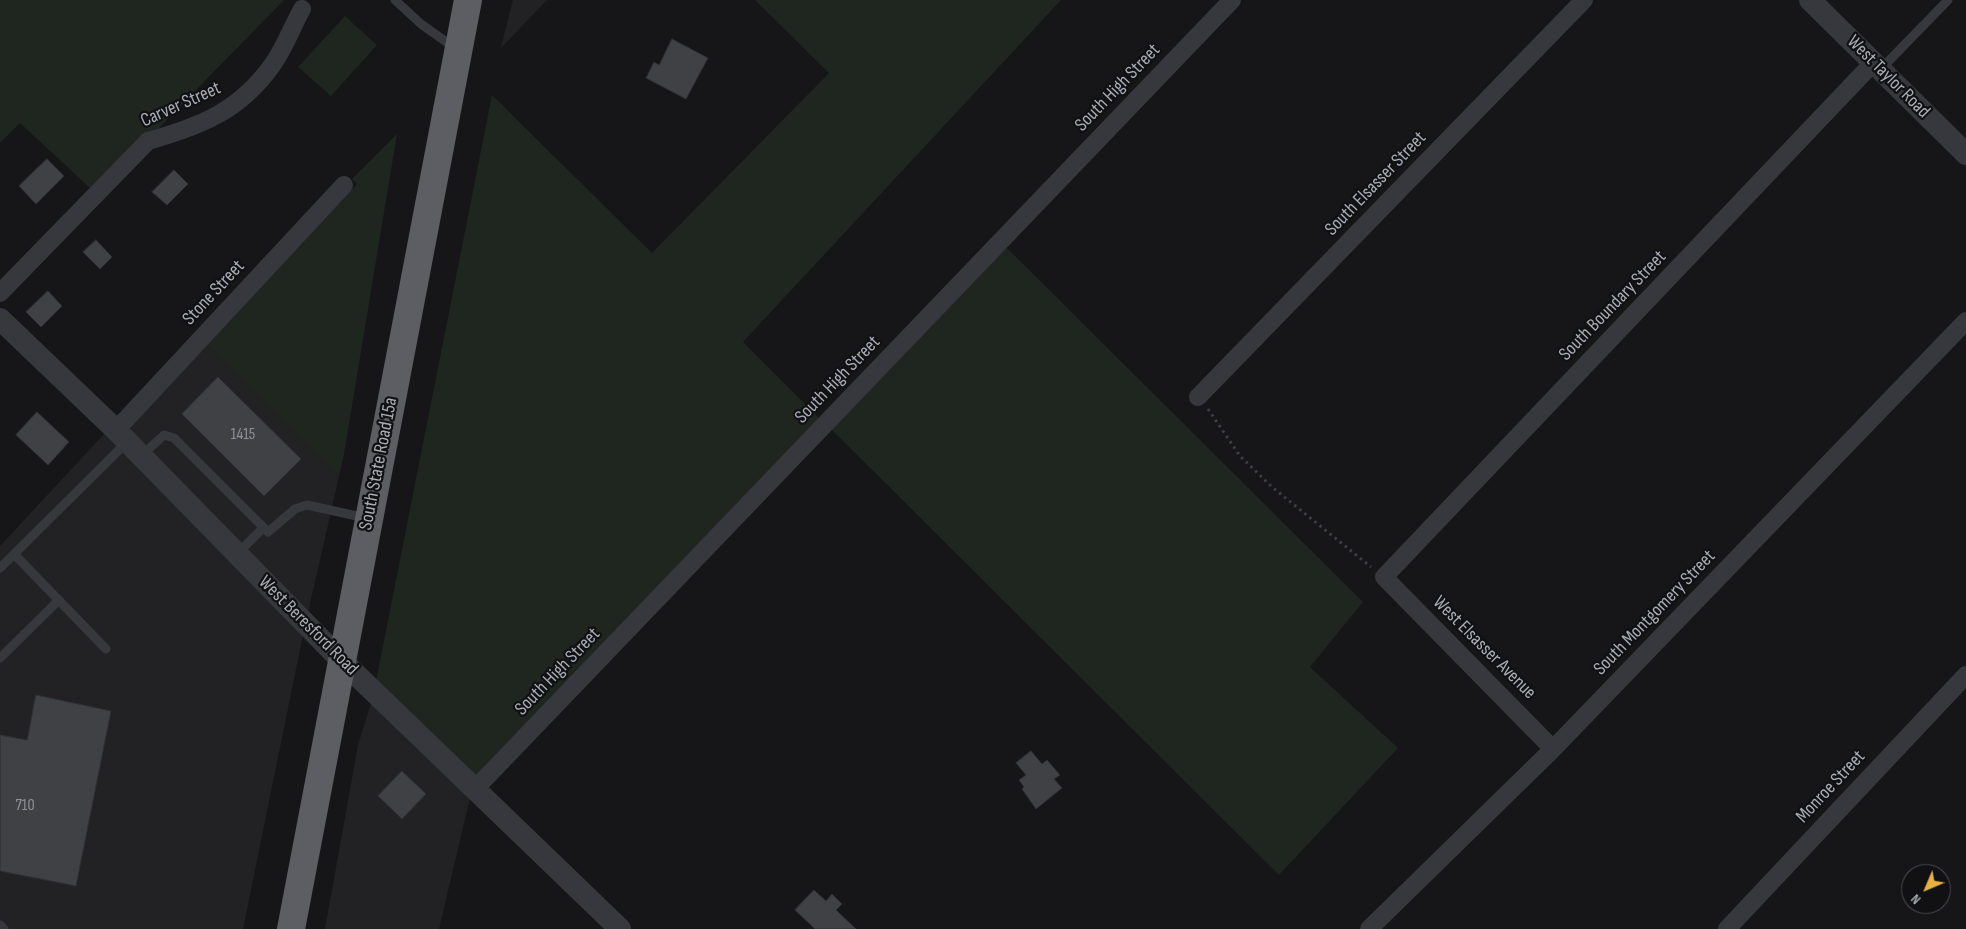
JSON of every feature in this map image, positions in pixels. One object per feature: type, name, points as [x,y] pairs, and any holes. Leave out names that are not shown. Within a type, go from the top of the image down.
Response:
[{"type":"highway","name":"South State Road 15a","points":[[291,929],[468,0]]},
{"type":"street","name":"South High Street","points":[[475,789],[1232,0]]},
{"type":"street","name":"South Elsasser Street","points":[[1198,397],[1584,0]]},
{"type":"street","name":"West Taylor Road","points":[[1810,0],[1966,154]]},
{"type":"street","name":"Carver Street","points":[[0,293],[148,141],[200,124],[221,114],[242,100],[274,63],[306,4]]},
{"type":"street","name":"South Boundary Street","points":[[1384,578],[1876,67]]},
{"type":"street","name":"Stone Street","points":[[128,442],[344,185]]},
{"type":"street","name":"West Beresford Road","points":[[0,319],[128,442],[342,661],[620,929]]},
{"type":"street","name":"South Montgomery Street","points":[[1369,929],[1554,749],[1966,321]]},
{"type":"street","name":"West Elsasser Avenue","points":[[1384,578],[1554,749]]},
{"type":"street","name":"Monroe Street","points":[[1727,929],[1966,675]]},
{"type":"lane","points":[[394,0],[421,24],[458,50]]},
{"type":"lane","points":[[1876,67],[1948,0]]},
{"type":"lane","points":[[0,568],[128,442],[164,435],[174,438],[268,532],[295,509],[306,505],[369,519]]},
{"type":"lane","points":[[237,554],[263,528]]},
{"type":"lane","points":[[14,554],[106,649]]},
{"type":"lane","points":[[0,658],[59,600]]},
{"type":"lane","points":[[0,925],[4,929]]},
{"type":"path","points":[[1198,397],[1218,422],[1240,456],[1272,487],[1384,578]]},
{"type":"shaded area","points":[[0,0],[284,0],[157,130],[142,135],[90,188],[20,123],[0,143]]},
{"type":"shaded area","points":[[513,0],[547,0],[501,48],[501,47]]},
{"type":"shaded area","points":[[755,0],[1061,0],[743,342],[819,418],[475,777],[376,681],[492,95],[652,253],[829,73]]},
{"type":"shaded area","points":[[345,16],[377,45],[331,96],[298,67]]},
{"type":"shaded area","points":[[397,134],[339,476],[207,344],[357,184],[352,179]]},
{"type":"shaded area","points":[[1006,247],[1363,602],[1310,667],[1398,748],[1279,875],[831,429]]},
{"type":"shaded area","points":[[207,344],[339,476],[308,613],[128,429]]},
{"type":"shaded area","points":[[105,433],[303,635],[243,929],[0,929],[0,546]]},
{"type":"shaded area","points":[[371,703],[470,798],[439,929],[325,929],[358,745]]},
{"type":"building","points":[[672,39],[708,58],[686,99],[646,78],[654,62],[659,65]]},
{"type":"building","points":[[47,159],[64,176],[36,204],[19,186]]},
{"type":"building","points":[[174,170],[188,184],[167,205],[152,192]]},
{"type":"building","points":[[96,240],[112,257],[100,269],[83,252]]},
{"type":"building","points":[[48,291],[62,306],[41,327],[26,312]]},
{"type":"building","points":[[218,377],[301,459],[264,496],[182,414]]},
{"type":"building","points":[[37,412],[69,442],[48,465],[16,435]]},
{"type":"building","points":[[36,695],[111,711],[76,886],[0,871],[0,735],[27,740]]},
{"type":"building","points":[[1031,751],[1042,764],[1047,760],[1060,775],[1054,779],[1062,788],[1036,809],[1022,789],[1024,787],[1019,780],[1026,775],[1016,763]]},
{"type":"building","points":[[402,771],[426,794],[402,819],[378,796]]},
{"type":"building","points":[[814,890],[826,901],[832,894],[842,904],[836,910],[856,929],[815,929],[795,910]]}]
